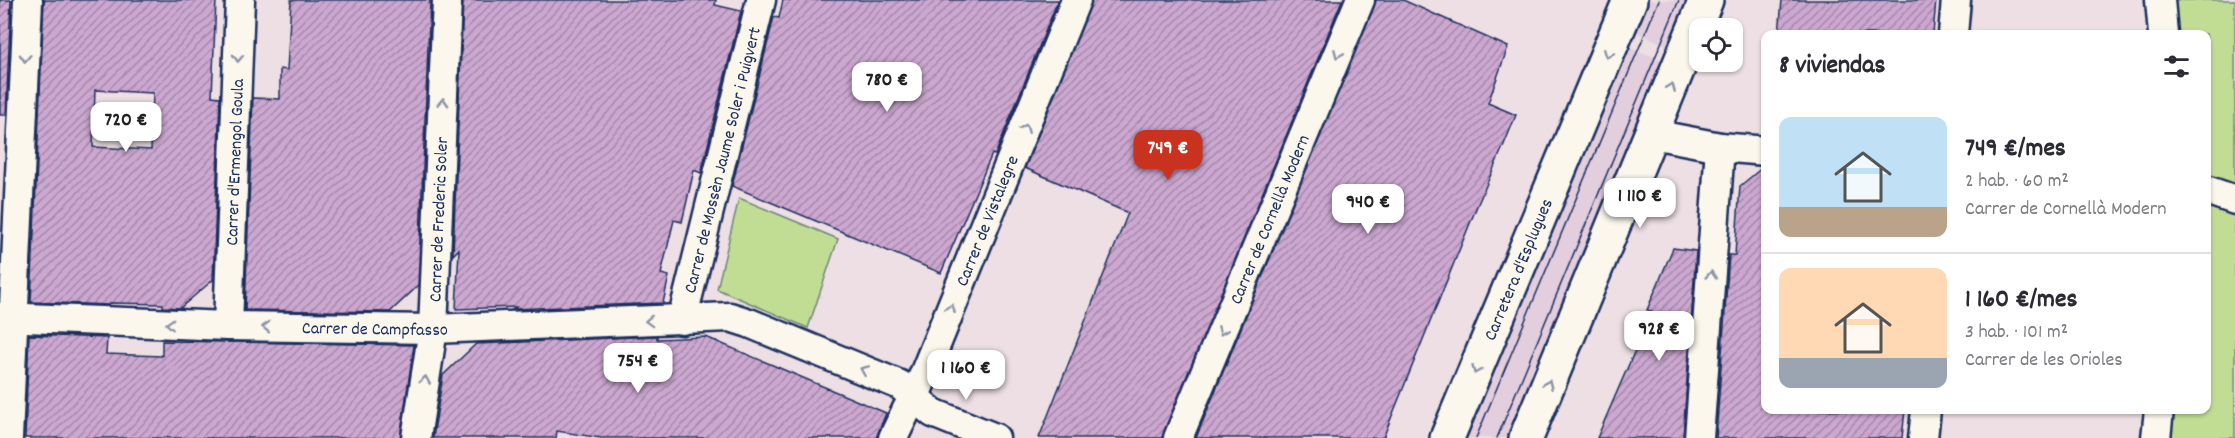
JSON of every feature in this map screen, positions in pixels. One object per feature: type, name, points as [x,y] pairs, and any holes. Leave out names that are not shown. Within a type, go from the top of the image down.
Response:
[{"type":"street","points":[[8,438],[7,318],[10,164],[28,0]]},
{"type":"street","name":"Carrer d'Ermengol Goula","points":[[228,326],[240,0]]},
{"type":"street","name":"Carrer de Frederic Soler","points":[[416,438],[433,330],[447,0]]},
{"type":"street","name":"Carrer de Mossèn Jaume Soler i Puigvert","points":[[682,320],[761,0]]},
{"type":"street","name":"Carrer de Vistalegre","points":[[893,438],[914,399],[1077,0]]},
{"type":"street","name":"Carrer de Cornellà Modern","points":[[1178,438],[1360,0]]},
{"type":"street","name":"Carretera d'Esplugues","points":[[1447,438],[1630,0]]},
{"type":"street","points":[[1526,438],[1706,0]]},
{"type":"street","points":[[1953,30],[1956,0]]},
{"type":"street","points":[[2160,0],[2163,30]]},
{"type":"street","points":[[1652,134],[1720,147],[1761,151]]},
{"type":"street","points":[[1699,438],[1720,147]]},
{"type":"street","points":[[2211,192],[2235,200]]},
{"type":"street","name":"Carrer de Campfasso","points":[[7,318],[433,330],[730,317],[900,386],[933,412],[995,438]]},
{"type":"street","points":[[1923,438],[1926,414]]},
{"type":"street","points":[[2156,438],[2159,414]]},
{"type":"shaded area","points":[[1646,0],[1690,0],[1671,47],[1633,31]]},
{"type":"shaded area","points":[[1628,47],[1665,61],[1509,438],[1466,438]]},
{"type":"green space","points":[[2165,0],[2235,0],[2235,189],[2211,182],[2211,30],[2167,30]]},
{"type":"green space","points":[[739,198],[838,239],[808,328],[717,289]]},
{"type":"green space","points":[[2211,205],[2235,211],[2235,438],[2169,438],[2172,414],[2211,414]]},
{"type":"building","points":[[0,0],[11,0],[6,115],[0,115]]},
{"type":"building","points":[[44,0],[216,0],[212,96],[220,97],[213,280],[180,308],[163,307],[163,304],[110,303],[109,305],[31,302]],"holes":[[[95,90],[153,93],[151,150],[93,147]]]},
{"type":"building","points":[[291,0],[430,0],[418,286],[390,312],[245,310],[253,98],[280,99],[280,69],[287,70]]},
{"type":"building","points":[[463,0],[716,0],[715,5],[741,11],[701,173],[694,170],[682,222],[674,220],[661,274],[669,276],[663,303],[456,309],[459,249],[453,255]]},
{"type":"building","points":[[783,0],[1058,0],[995,155],[992,154],[941,273],[732,186],[774,17],[779,18]]},
{"type":"building","points":[[1092,0],[1342,0],[1162,438],[1039,438],[1128,213],[1025,168]]},
{"type":"building","points":[[1376,0],[1403,0],[1508,47],[1488,103],[1516,115],[1503,147],[1383,438],[1196,438]]},
{"type":"building","points":[[1782,0],[1936,0],[1933,30],[1779,30]]},
{"type":"building","points":[[1761,169],[1761,414],[1905,414],[1902,438],[1716,438],[1729,255],[1735,255],[1740,186]]},
{"type":"building","points":[[1673,248],[1696,251],[1683,438],[1597,438],[1652,311],[1647,310]]},
{"type":"building","points":[[29,335],[107,338],[106,354],[162,356],[162,341],[414,345],[400,438],[25,438]]},
{"type":"building","points":[[657,336],[657,339],[706,337],[886,413],[876,438],[601,438],[557,431],[556,438],[433,438],[443,375],[476,344]]},
{"type":"tram line","points":[[1476,438],[1659,0]]},
{"type":"tram line","points":[[1497,438],[1679,0]]}]
